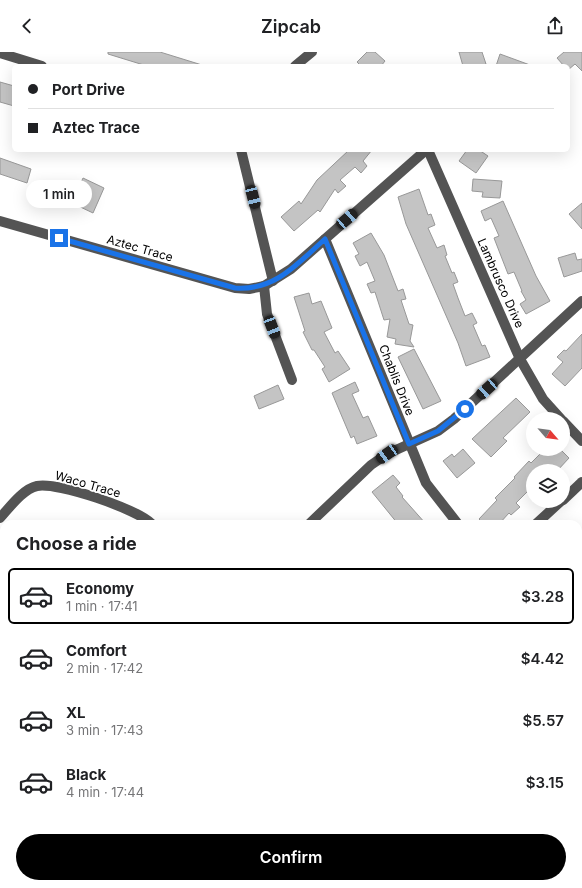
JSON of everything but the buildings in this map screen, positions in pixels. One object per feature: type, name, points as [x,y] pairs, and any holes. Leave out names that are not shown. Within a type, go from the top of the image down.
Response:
[{"type":"street","points":[[297,64],[312,52]]},
{"type":"street","points":[[0,53],[36,64]]},
{"type":"street","points":[[242,152],[274,281]]},
{"type":"street","name":"Aztec Trace","points":[[0,221],[235,288],[249,289],[264,286],[274,281],[290,269],[425,152]]},
{"type":"street","name":"Lambrusco Drive","points":[[428,152],[520,359],[543,399],[555,412]]},
{"type":"street","name":"Chablis Drive","points":[[325,239],[426,483],[455,520]]},
{"type":"street","points":[[264,286],[267,314],[292,380]]},
{"type":"street","points":[[313,520],[371,465],[387,454],[438,431],[454,419],[582,301]]},
{"type":"street","name":"Lambrusco Drive","points":[[570,428],[582,441]]},
{"type":"street","points":[[570,493],[582,482]]},
{"type":"street","name":"Waco Trace","points":[[0,518],[28,490],[36,486],[47,485],[63,488],[129,509],[146,520]]},
{"type":"street","points":[[540,520],[553,508]]},
{"type":"route","points":[[59,238],[235,288],[249,289],[264,286],[274,281],[325,239],[409,444],[438,431],[465,409]]}]
